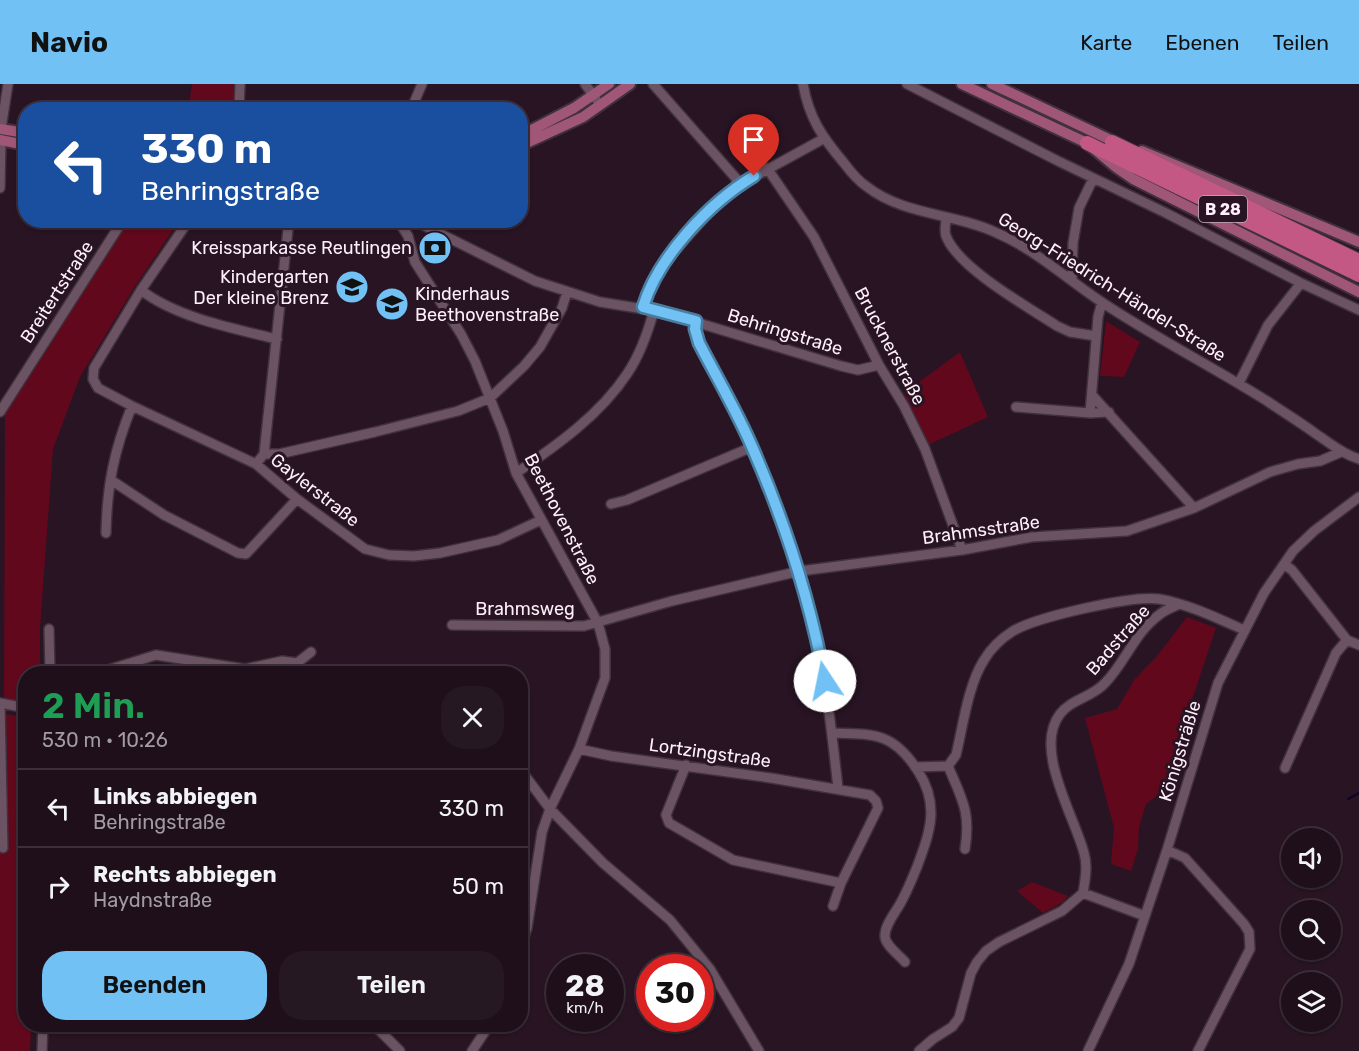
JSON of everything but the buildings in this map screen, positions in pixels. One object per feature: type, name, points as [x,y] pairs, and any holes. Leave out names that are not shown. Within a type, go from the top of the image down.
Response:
[{"type":"highway","name":"B 28","points":[[1112,142],[1359,261]]},
{"type":"highway","name":"B 28","points":[[1087,143],[1359,275]]},
{"type":"main road","points":[[528,132],[556,118],[609,84]]},
{"type":"main road","points":[[528,142],[573,122],[630,84]]},
{"type":"main road","name":"B 28","points":[[962,84],[1087,143]]},
{"type":"main road","name":"B 28","points":[[992,84],[1112,142]]},
{"type":"main road","points":[[18,132],[0,129],[1,140],[18,143]]},
{"type":"main road","points":[[1112,142],[1151,153],[1359,242]]},
{"type":"main road","points":[[1087,143],[1133,179],[1359,292]]},
{"type":"street","points":[[0,129],[8,84]]},
{"type":"street","points":[[239,102],[240,84]]},
{"type":"street","points":[[414,102],[422,84]]},
{"type":"street","points":[[585,84],[594,95],[598,107]]},
{"type":"street","points":[[654,84],[741,184]]},
{"type":"street","name":"Georg-Friedrich-Händel-Straße","points":[[803,84],[810,112],[823,139],[864,186],[901,206],[975,224],[999,233],[1102,302],[1239,383],[1341,452]]},
{"type":"street","points":[[907,84],[1359,310]]},
{"type":"street","points":[[643,307],[649,287],[659,269],[709,212],[741,184],[823,139]]},
{"type":"street","points":[[0,188],[1,140]]},
{"type":"street","name":"Brucknerstraße","points":[[767,168],[814,237],[879,365],[904,406],[925,449],[962,550]]},
{"type":"street","points":[[1072,280],[1073,243],[1079,208],[1093,179]]},
{"type":"street","points":[[946,217],[946,236],[971,268],[1058,326],[1070,332],[1096,336]]},
{"type":"street","name":"Breitertstraße","points":[[0,412],[118,228]]},
{"type":"street","points":[[184,228],[141,290],[163,306],[235,329],[277,339]]},
{"type":"street","points":[[256,464],[264,454],[288,228]]},
{"type":"street","name":"Beethovenstraße","points":[[403,228],[408,236],[415,262],[461,334],[475,361],[503,430],[516,472],[598,623],[605,649],[604,678],[579,749],[550,809],[542,832],[528,922]]},
{"type":"street","name":"Behringstraße","points":[[429,228],[535,282],[567,292],[600,302],[643,307],[696,321],[858,370],[879,365]]},
{"type":"street","points":[[1239,383],[1268,325],[1302,283]]},
{"type":"street","name":"Gaylerstraße","points":[[141,290],[94,368],[93,379],[98,388],[256,464],[297,499],[365,549],[389,555],[414,556],[440,553],[498,540],[542,520]]},
{"type":"street","points":[[264,454],[279,454],[322,442],[375,432],[458,411],[489,398],[524,366],[540,347],[562,308],[567,292]]},
{"type":"street","points":[[1090,413],[1096,336],[1102,302]]},
{"type":"street","points":[[516,472],[568,435],[610,396],[627,375],[638,356],[654,310]]},
{"type":"street","points":[[696,321],[695,329],[699,343],[753,447],[800,571],[823,670],[838,788]]},
{"type":"street","points":[[1092,394],[1194,508]]},
{"type":"street","points":[[106,533],[107,497],[118,440],[132,406]]},
{"type":"street","points":[[1016,407],[1090,413],[1109,412]]},
{"type":"street","points":[[611,504],[627,500],[753,447]]},
{"type":"street","points":[[1341,452],[1359,459]]},
{"type":"street","name":"Brahmsstraße","points":[[598,623],[672,601],[800,571],[962,550],[1032,537],[1127,531],[1194,508],[1270,472],[1320,461],[1341,452]]},
{"type":"street","points":[[111,480],[164,515],[238,553],[246,554],[297,499]]},
{"type":"street","name":"Königsträßle","points":[[1088,1051],[1129,964],[1167,850],[1218,683],[1264,593],[1302,541],[1359,496]]},
{"type":"street","points":[[1285,565],[1292,570],[1347,640],[1359,645]]},
{"type":"street","points":[[948,766],[956,755],[976,676],[985,658],[1004,637],[1016,629],[1036,622],[1118,601],[1143,597],[1179,604]]},
{"type":"street","name":"Badstraße","points":[[1083,893],[1087,871],[1084,853],[1052,754],[1051,732],[1055,721],[1063,710],[1105,684],[1147,626],[1159,614],[1179,604],[1244,630]]},
{"type":"street","name":"Brahmsweg","points":[[452,625],[584,626],[598,623]]},
{"type":"street","points":[[49,629],[50,666]]},
{"type":"street","points":[[1285,768],[1336,653],[1347,640]]},
{"type":"street","points":[[259,666],[282,661],[297,663],[310,652]]},
{"type":"street","points":[[121,666],[156,655],[226,666]]},
{"type":"street","points":[[3,848],[0,704],[18,707]]},
{"type":"street","points":[[832,733],[874,734],[890,740],[915,767],[928,792],[931,807],[929,836],[905,896],[886,928],[886,942],[905,962]]},
{"type":"street","name":"Lortzingstraße","points":[[579,749],[621,758],[686,765],[870,795],[876,801],[878,808],[841,883]]},
{"type":"street","points":[[686,765],[666,814],[669,823],[734,860],[841,883],[833,906]]},
{"type":"street","points":[[915,767],[948,766]]},
{"type":"street","points":[[948,766],[964,801],[968,817],[965,849]]},
{"type":"street","points":[[528,780],[550,809],[603,863],[670,920],[710,969],[759,1051]]},
{"type":"street","points":[[1167,850],[1185,858],[1249,932],[1250,949],[1197,1051]]},
{"type":"street","points":[[919,1051],[952,1027],[959,1018],[971,973],[986,951],[999,942],[1062,911],[1083,893],[1145,916]]},
{"type":"street","points":[[42,1051],[43,1032]]},
{"type":"street","points":[[381,1032],[400,1051]]},
{"type":"street","points":[[472,1051],[485,1032]]},
{"type":"shaded area","points":[[192,84],[237,84],[236,102],[189,102]]},
{"type":"shaded area","points":[[123,228],[174,228],[134,288],[80,377],[53,449],[40,629],[40,666],[18,666],[18,702],[4,699],[5,411]]},
{"type":"shaded area","points":[[1106,321],[1140,342],[1124,377],[1100,376]]},
{"type":"shaded area","points":[[960,352],[988,417],[928,445],[904,393]]},
{"type":"shaded area","points":[[1187,617],[1216,628],[1194,694],[1181,719],[1179,742],[1162,792],[1146,804],[1139,827],[1138,849],[1131,871],[1111,864],[1114,828],[1085,718],[1117,709],[1134,680],[1157,656]]},
{"type":"shaded area","points":[[5,714],[18,716],[18,1032],[31,1032],[30,1051],[0,1051],[0,846]]},
{"type":"shaded area","points":[[1032,882],[1068,896],[1063,902],[1043,913],[1017,891]]},
{"type":"waterway","points":[[1348,799],[1359,793]]},
{"type":"place","name":"Kreissparkasse Reutlingen","points":[[435,248]]},
{"type":"place","name":"Kindergarten Der kleine Brenz","points":[[352,287]]},
{"type":"place","name":"Kinderhaus Beethovenstraße","points":[[392,304]]},
{"type":"route","points":[[754,176],[741,184],[690,231],[659,269],[649,287],[643,307],[696,321],[695,329],[699,343],[753,447],[793,550],[805,591],[825,681]]}]
